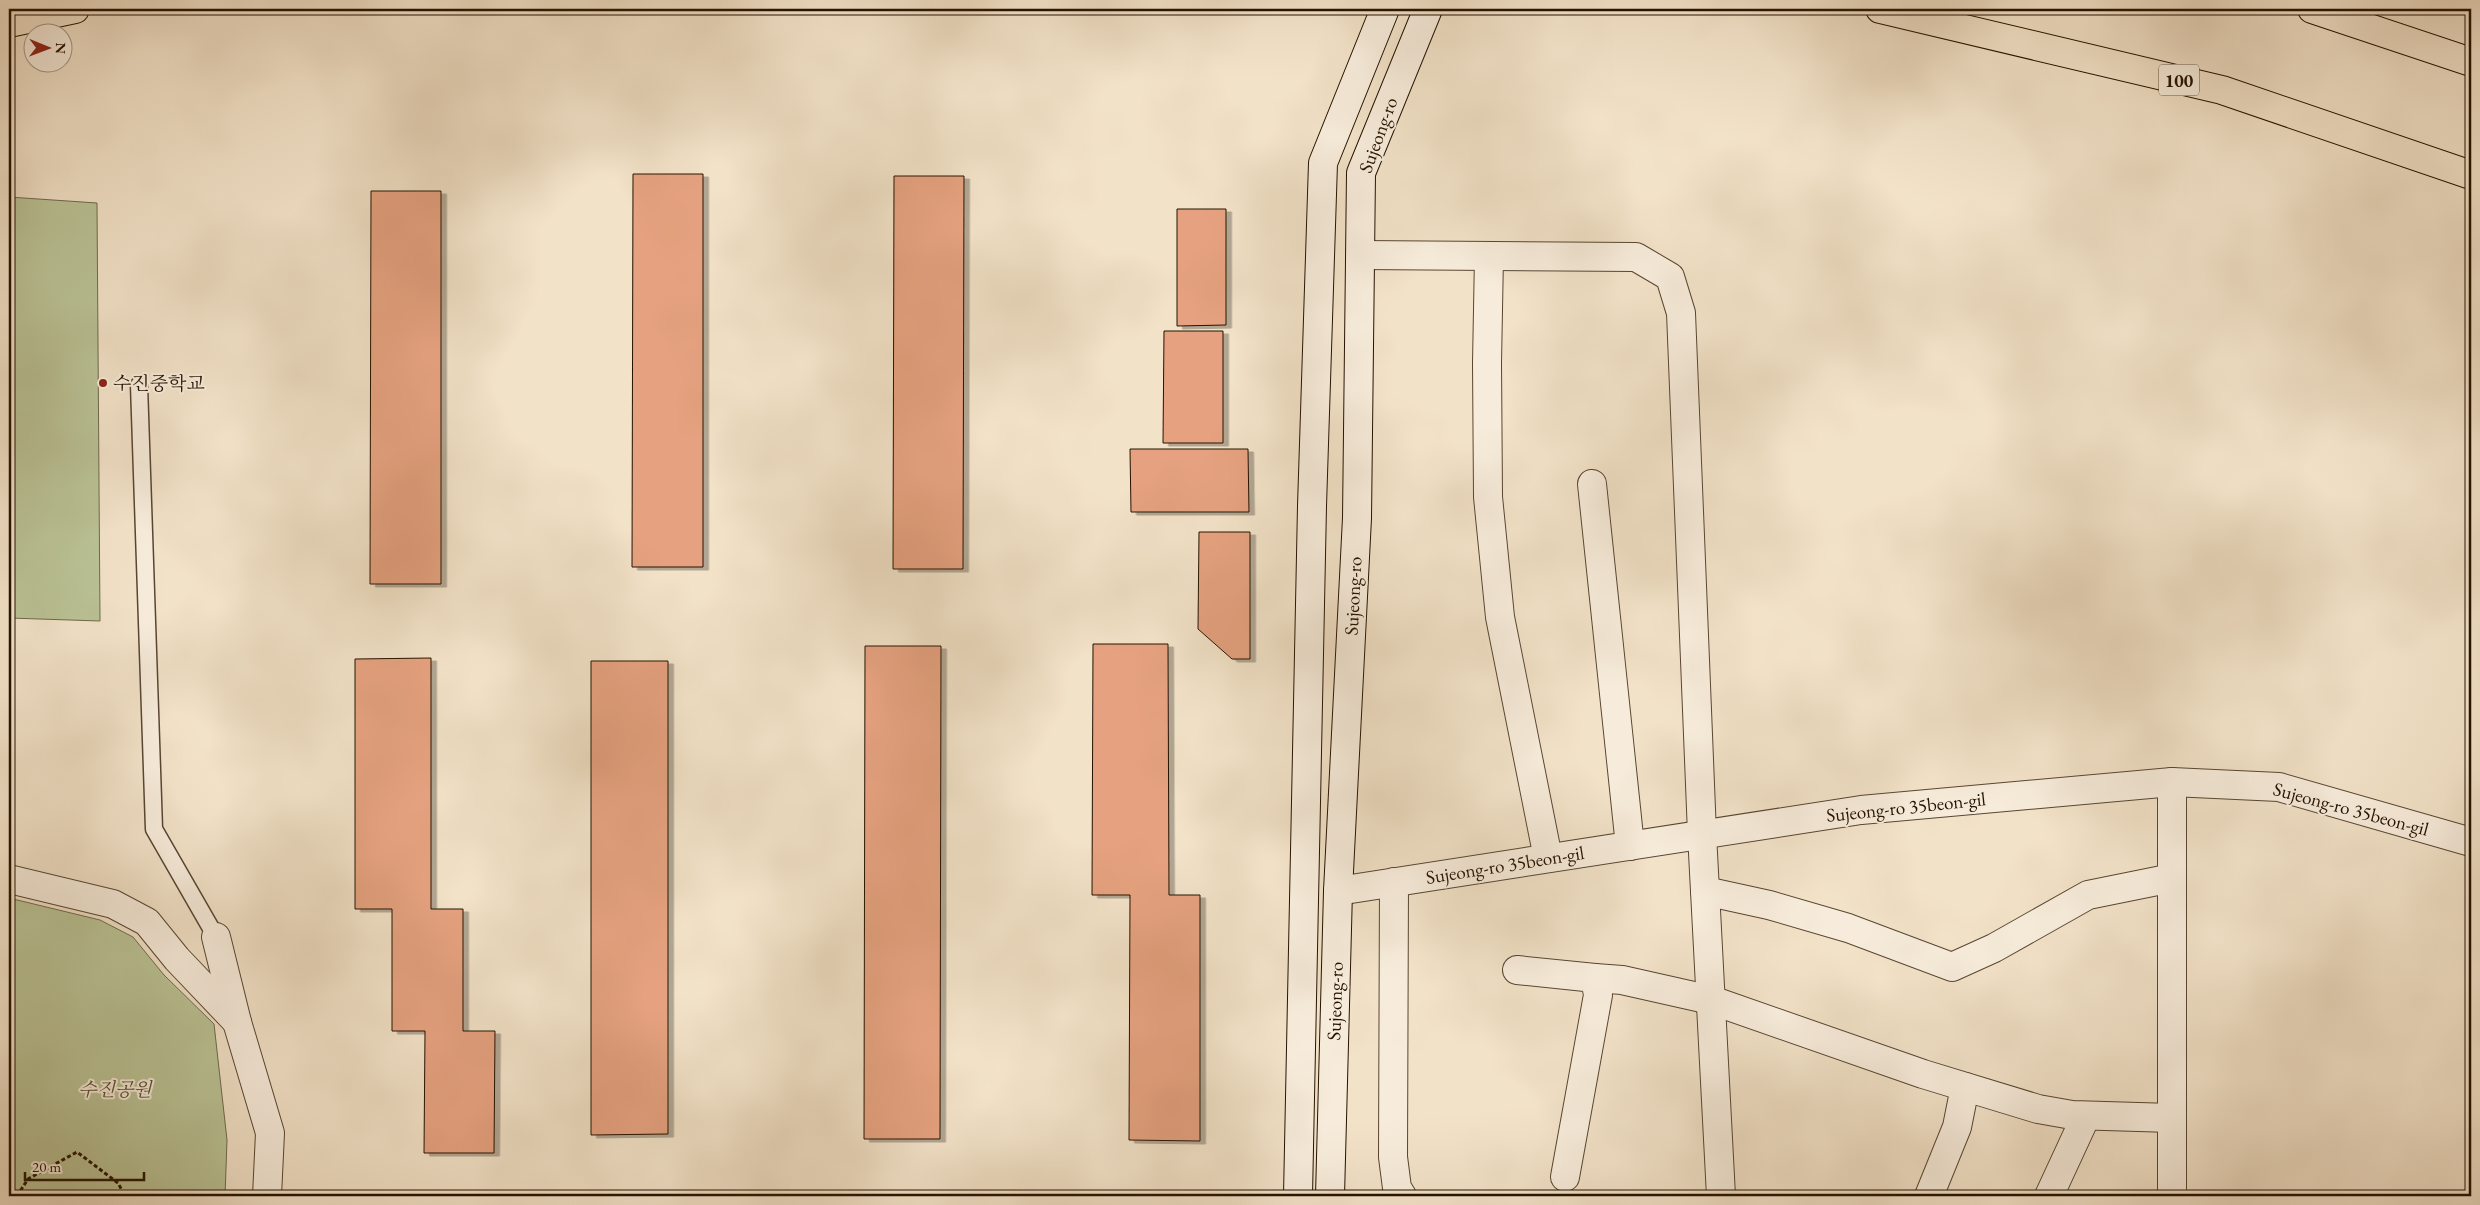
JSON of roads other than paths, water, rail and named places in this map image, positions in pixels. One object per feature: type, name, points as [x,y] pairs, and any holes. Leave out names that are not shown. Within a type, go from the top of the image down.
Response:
[{"type":"highway","points":[[9,23],[75,9]]},
{"type":"highway","name":"100","points":[[1880,9],[2222,90],[2471,176]]},
{"type":"highway","points":[[2312,9],[2471,62]]},
{"type":"street","name":"Sujeong-ro","points":[[1298,1196],[1312,516],[1323,163],[1385,9]]},
{"type":"street","name":"Sujeong-ro","points":[[1330,1196],[1338,891],[1357,518],[1362,173],[1428,9]]},
{"type":"street","points":[[1361,255],[1636,257],[1670,277],[1681,313],[1702,834],[1721,1196]]},
{"type":"street","points":[[1489,256],[1487,363],[1488,497],[1500,617],[1548,858]]},
{"type":"street","points":[[1592,484],[1630,846]]},
{"type":"street","points":[[2172,782],[2172,1196]]},
{"type":"street","name":"Sujeong-ro 35beon-gil","points":[[1338,891],[1861,810],[2172,782],[2279,787],[2471,842]]},
{"type":"street","points":[[1705,891],[1769,905],[1848,928],[1952,967],[1994,948],[2088,895],[2172,878]]},
{"type":"street","points":[[9,879],[113,904],[147,922],[177,959],[237,1022]]},
{"type":"street","points":[[1394,882],[1393,1157],[1396,1188],[1402,1196]]},
{"type":"street","points":[[216,937],[237,1022],[270,1133],[267,1196]]},
{"type":"street","points":[[1516,970],[1622,980],[1711,1000],[2038,1110],[2086,1116],[2172,1118]]},
{"type":"street","points":[[1565,1177],[1598,995],[1595,978]]},
{"type":"street","points":[[1929,1196],[1957,1127],[1965,1087]]},
{"type":"street","points":[[2049,1196],[2086,1116]]},
{"type":"lane","points":[[139,385],[154,829],[216,937]]},
{"type":"place","name":"수진중학교","points":[[103,383]]},
{"type":"park label","name":"수진공원","points":[[115,1089]]}]
